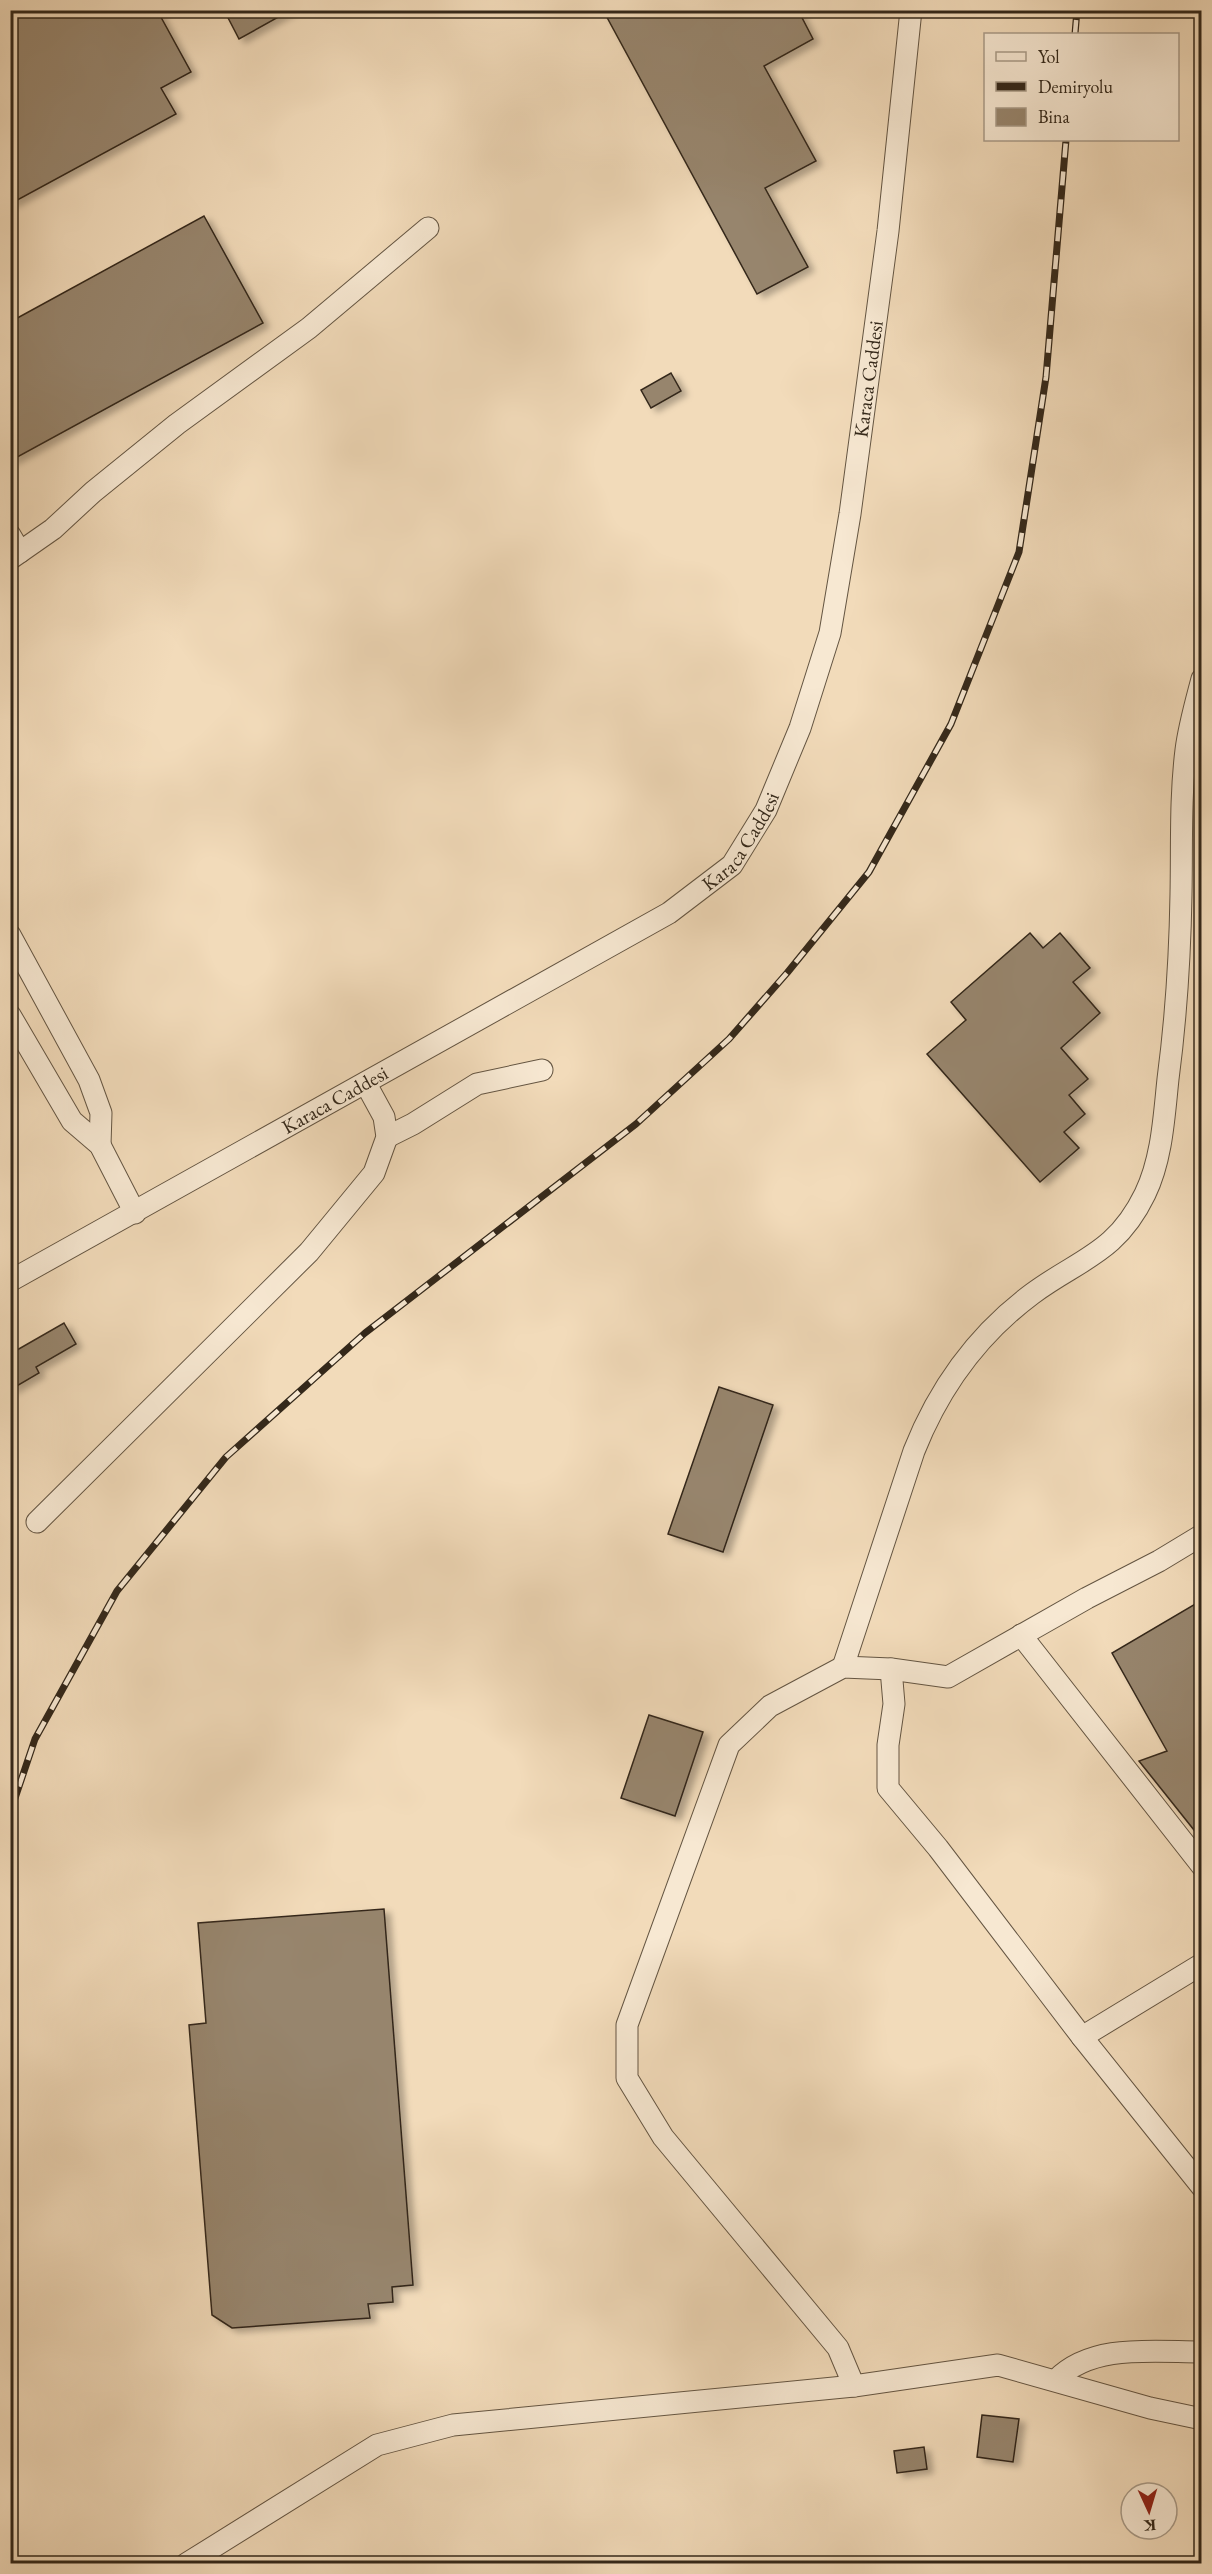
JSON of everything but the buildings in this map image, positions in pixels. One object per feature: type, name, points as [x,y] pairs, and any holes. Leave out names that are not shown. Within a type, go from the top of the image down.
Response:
[{"type":"street","name":"Karaca Caddesi","points":[[10,1281],[669,913],[732,865],[766,810],[800,728],[830,633],[850,514],[888,231],[911,10]]},
{"type":"street","points":[[14,549],[53,528],[169,430],[309,328],[428,228]]},
{"type":"street","points":[[843,1667],[914,1451],[925,1424],[953,1374],[983,1337],[1011,1310],[1033,1293],[1092,1257],[1116,1237],[1138,1207],[1152,1177],[1165,1107],[1177,1000],[1180,837],[1186,749],[1202,679]]},
{"type":"street","points":[[10,935],[88,1080],[101,1113],[100,1145]]},
{"type":"street","points":[[10,1015],[72,1121],[100,1145],[135,1213]]},
{"type":"street","points":[[387,1137],[413,1124],[477,1083],[542,1070]]},
{"type":"street","points":[[37,1522],[309,1252],[374,1173],[387,1137],[384,1118],[366,1084]]},
{"type":"street","points":[[854,2386],[838,2348],[663,2137],[627,2078],[627,2025],[729,1745],[770,1706],[843,1667],[891,1669],[948,1677],[1021,1635],[1160,1561],[1202,1535]]},
{"type":"street","points":[[1021,1635],[1202,1866]]},
{"type":"street","points":[[891,1669],[894,1704],[888,1745],[888,1788],[938,1848],[1082,2037],[1202,2187]]},
{"type":"street","points":[[1082,2037],[1202,1964]]},
{"type":"street","points":[[1056,2380],[1067,2369],[1088,2359],[1132,2351],[1202,2352]]},
{"type":"street","points":[[186,2564],[377,2445],[453,2425],[854,2386],[998,2365],[1150,2408],[1202,2420]]},
{"type":"railway","points":[[1075,33],[1077,10]]},
{"type":"railway","points":[[10,1813],[35,1739],[117,1591],[226,1457],[365,1333],[636,1124],[729,1039],[787,973],[869,872],[951,724],[1019,552],[1046,377],[1066,141]]}]
